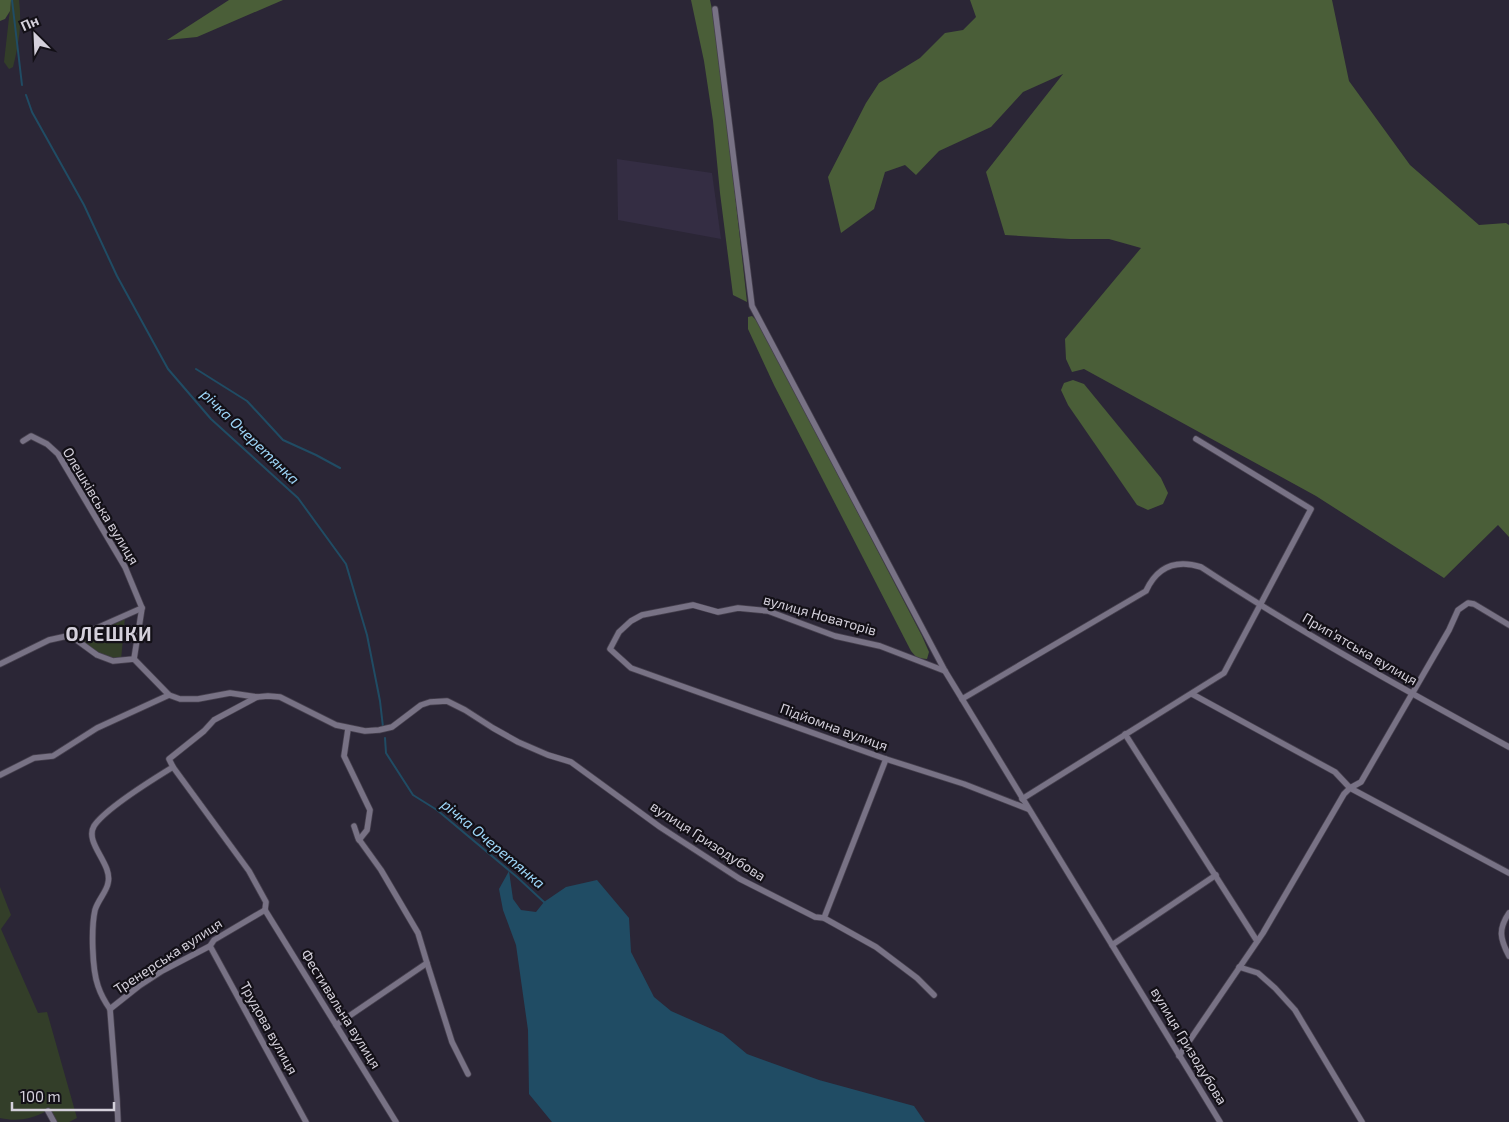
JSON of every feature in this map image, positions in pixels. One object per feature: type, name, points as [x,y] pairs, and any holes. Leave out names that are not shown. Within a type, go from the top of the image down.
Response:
[{"type":"street","name":"вулиця Гризодубова","points":[[715,10],[752,306],[945,671],[1220,1122]]},
{"type":"street","name":"Олешківська вулиця","points":[[23,441],[31,436],[47,444],[58,454],[125,568],[142,608]]},
{"type":"street","points":[[1022,799],[1224,673],[1310,510],[1196,439]]},
{"type":"street","name":"Прип’ятська вулиця","points":[[962,699],[1146,591],[1151,580],[1164,568],[1176,564],[1191,564],[1201,567],[1259,605],[1412,694],[1509,747]]},
{"type":"street","points":[[1179,1056],[1257,941],[1344,794],[1361,782],[1449,630],[1458,610],[1468,603],[1474,604],[1509,625]]},
{"type":"street","name":"вулиця Новаторів","points":[[631,668],[610,649],[619,632],[642,615],[693,605],[718,612],[738,608],[768,611],[835,636],[880,646],[945,671]]},
{"type":"street","points":[[0,664],[49,640],[90,631],[142,608]]},
{"type":"street","points":[[134,659],[142,608]]},
{"type":"street","points":[[72,636],[97,655],[113,661],[134,659]]},
{"type":"street","points":[[134,659],[168,695],[180,699],[198,699],[230,694],[280,697],[348,729],[344,756],[370,810],[367,830],[360,840]]},
{"type":"street","name":"Підйомна вулиця","points":[[631,668],[886,759],[964,784],[1028,809]]},
{"type":"street","points":[[1192,694],[1335,772],[1350,788],[1509,873]]},
{"type":"street","points":[[0,775],[34,758],[53,756],[97,728],[168,695]]},
{"type":"street","name":"Тренерська вулиця","points":[[257,697],[214,720],[204,731],[169,759],[173,767],[107,813],[93,827],[92,839],[108,870],[108,883],[99,899],[95,913],[93,937],[97,984],[102,998],[110,1009],[162,971],[210,946],[214,940],[265,910]]},
{"type":"street","name":"вулиця Гризодубова","points":[[348,729],[379,730],[392,727],[421,705],[430,702],[447,701],[518,742],[571,762],[660,827],[740,880],[815,917],[824,918],[876,947],[917,978],[934,996]]},
{"type":"street","points":[[1125,734],[1257,941]]},
{"type":"street","points":[[824,918],[886,759]]},
{"type":"street","name":"Фестивальна вулиця","points":[[173,767],[249,871],[266,902],[265,910],[396,1122]]},
{"type":"street","points":[[354,826],[360,840],[381,870],[418,933],[452,1042],[468,1074]]},
{"type":"street","points":[[1112,944],[1216,875]]},
{"type":"street","points":[[1509,913],[1501,928],[1502,942],[1509,956]]},
{"type":"street","name":"Трудова вулиця","points":[[210,946],[306,1122]]},
{"type":"street","points":[[336,1025],[427,964]]},
{"type":"street","points":[[1239,967],[1258,973],[1295,1010],[1362,1122]]},
{"type":"street","points":[[110,1009],[118,1122]]},
{"type":"street","points":[[48,1111],[54,1122]]},
{"type":"shaded area","points":[[617,159],[712,173],[721,239],[618,220]]},
{"type":"green space","points":[[0,0],[11,0],[10,11],[5,19],[0,21]]},
{"type":"green space","points":[[11,0],[19,0],[20,26],[13,67],[9,69],[4,62]]},
{"type":"green space","points":[[229,0],[283,0],[197,37],[167,40]]},
{"type":"green space","points":[[691,0],[710,0],[717,32],[747,302],[733,295],[713,121],[704,61]]},
{"type":"green space","points":[[970,0],[1332,0],[1349,81],[1410,165],[1479,225],[1506,223],[1509,225],[1509,537],[1498,525],[1444,578],[1316,496],[1084,369],[1072,372],[1066,359],[1065,339],[1141,248],[1109,239],[1005,235],[986,172],[1063,74],[1023,92],[991,127],[939,151],[916,175],[905,165],[885,172],[874,209],[841,233],[828,177],[866,103],[879,83],[920,58],[945,33],[963,30],[976,17]]},
{"type":"green space","points":[[752,316],[759,323],[922,636],[929,652],[927,659],[917,658],[911,651],[774,385],[748,329],[748,317]]},
{"type":"green space","points":[[1073,380],[1084,384],[1161,478],[1168,493],[1163,504],[1148,510],[1137,505],[1068,405],[1061,390],[1064,383]]},
{"type":"green space","points":[[125,617],[121,660],[113,661],[71,636]]},
{"type":"green space","points":[[0,887],[11,915],[1,929],[38,1013],[47,1012],[77,1118],[69,1122],[54,1122],[47,1111],[24,1119],[0,1118]]},
{"type":"water","points":[[509,871],[513,899],[521,910],[536,912],[544,902],[566,887],[597,880],[629,918],[631,952],[654,997],[671,1011],[723,1034],[747,1054],[819,1080],[914,1106],[925,1122],[552,1122],[529,1094],[528,1030],[516,945],[503,910],[499,889]]},
{"type":"waterway","name":"річка Очеретянка","points":[[12,0],[22,85]]},
{"type":"waterway","name":"річка Очеретянка","points":[[26,95],[32,112],[84,205],[117,276],[168,369],[211,419],[298,498],[346,564],[367,635],[383,727]]},
{"type":"waterway","points":[[196,369],[247,401],[283,440],[340,468]]},
{"type":"waterway","name":"річка Очеретянка","points":[[385,738],[386,753],[413,795],[437,810],[545,903]]},
{"type":"district","name":"ОЛЕШКИ","points":[[109,634]]}]
